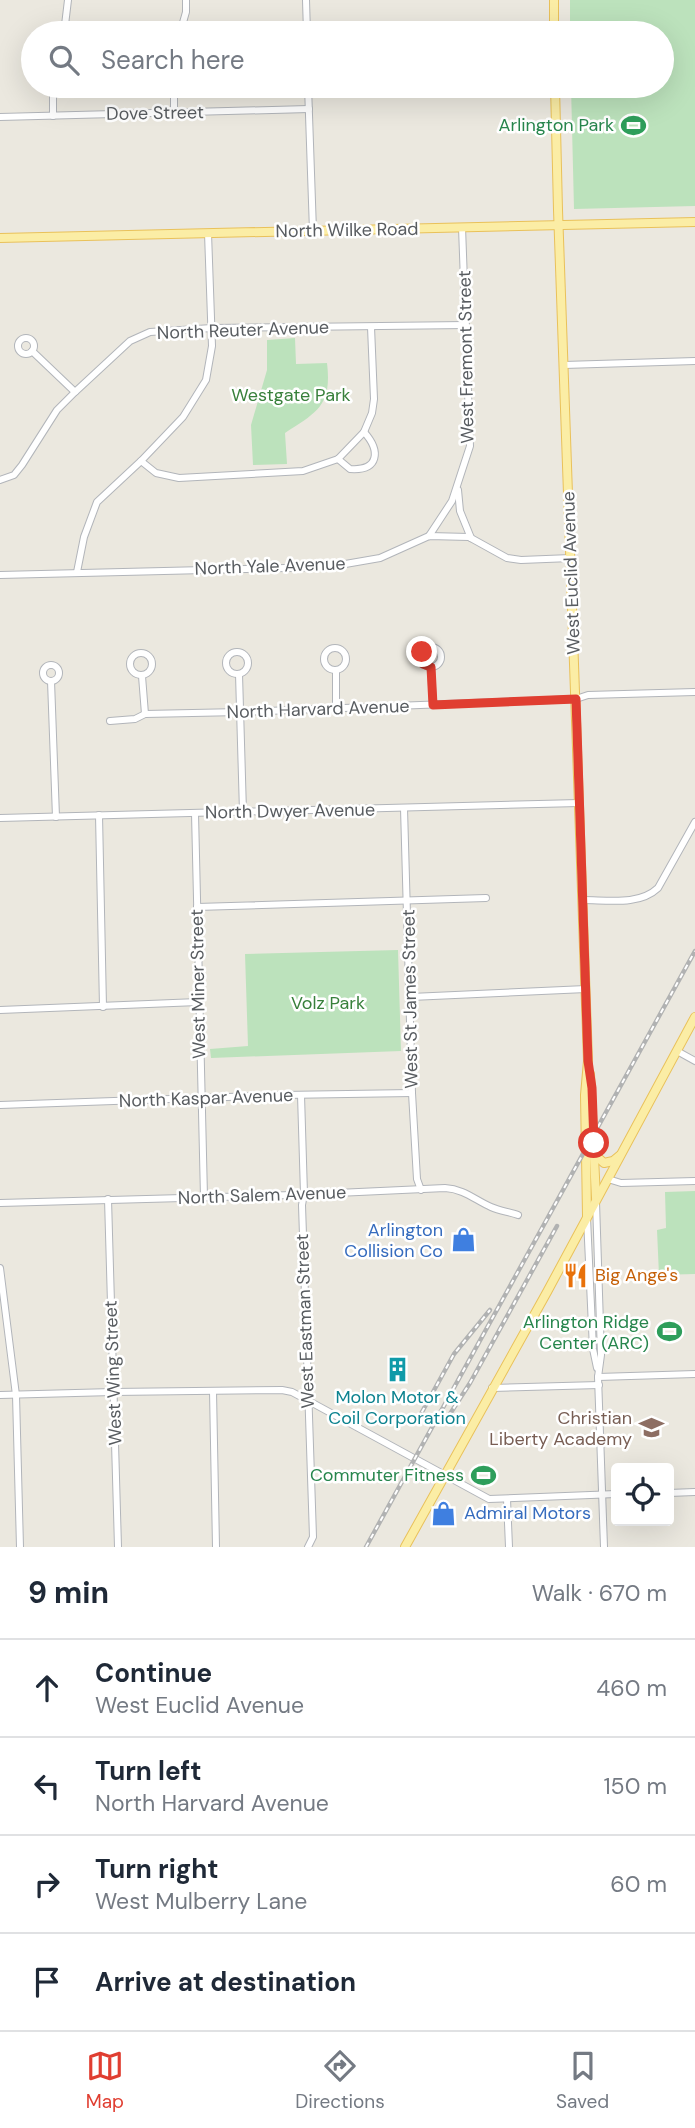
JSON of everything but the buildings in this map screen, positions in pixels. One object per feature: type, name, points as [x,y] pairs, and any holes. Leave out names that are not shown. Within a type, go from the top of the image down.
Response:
[{"type":"main road","points":[[554,0],[554,21]]},
{"type":"main road","name":"West Euclid Avenue","points":[[555,98],[586,989],[587,1216]]},
{"type":"main road","name":"North Wilke Road","points":[[0,238],[695,222]]},
{"type":"main road","points":[[405,1547],[695,1017]]},
{"type":"main road","name":"West Euclid Avenue","points":[[588,1061],[592,1088],[596,1200]]},
{"type":"main road","points":[[594,1154],[604,1163],[613,1161],[621,1154]]},
{"type":"street","points":[[65,21],[68,0]]},
{"type":"street","points":[[183,21],[186,0]]},
{"type":"street","points":[[306,0],[307,21]]},
{"type":"street","points":[[53,98],[53,116]]},
{"type":"street","points":[[174,98],[174,113]]},
{"type":"street","points":[[309,98],[313,230]]},
{"type":"street","name":"Dove Street","points":[[0,117],[309,109]]},
{"type":"street","name":"West Fremont Street","points":[[429,536],[452,501],[470,446],[462,227]]},
{"type":"street","points":[[77,572],[83,537],[97,502],[183,417],[206,380],[212,346],[208,233]]},
{"type":"street","name":"North Reuter Avenue","points":[[0,480],[14,475],[57,410],[130,341],[150,332],[212,328],[466,325]]},
{"type":"street","points":[[141,461],[156,473],[179,478],[303,471],[338,458],[364,432],[372,413],[374,399],[371,327]]},
{"type":"street","points":[[32,351],[75,393]]},
{"type":"street","points":[[564,365],[695,361]]},
{"type":"street","points":[[338,458],[350,469],[364,469],[371,464],[376,457],[375,449],[364,432]]},
{"type":"street","name":"West Fremont Street","points":[[458,485],[460,511],[471,538]]},
{"type":"street","name":"North Yale Avenue","points":[[0,575],[328,567],[380,558],[429,536],[471,538],[507,558],[571,558]]},
{"type":"street","points":[[431,667],[433,705]]},
{"type":"street","points":[[336,670],[337,708]]},
{"type":"street","points":[[239,674],[243,812]]},
{"type":"street","points":[[142,676],[145,714]]},
{"type":"street","points":[[51,681],[56,817]]},
{"type":"street","name":"North Harvard Avenue","points":[[110,721],[135,719],[145,714],[433,705],[576,699],[588,695],[695,692]]},
{"type":"street","name":"North Dwyer Avenue","points":[[0,818],[579,803]]},
{"type":"street","name":"West St James Street","points":[[404,808],[412,1093],[415,1151],[421,1190]]},
{"type":"street","name":"West Miner Street","points":[[195,813],[204,1197]]},
{"type":"street","points":[[99,815],[103,1007]]},
{"type":"street","points":[[583,900],[636,899],[653,892],[658,888],[695,822]]},
{"type":"street","points":[[197,907],[486,898]]},
{"type":"street","points":[[411,997],[586,989]]},
{"type":"street","points":[[0,1010],[198,1002]]},
{"type":"street","points":[[677,1051],[695,1060]]},
{"type":"street","name":"North Kaspar Avenue","points":[[0,1105],[412,1093]]},
{"type":"street","name":"West Eastman Street","points":[[301,1095],[307,1400],[313,1537],[308,1547]]},
{"type":"street","points":[[608,1179],[621,1183],[695,1181]]},
{"type":"street","name":"North Salem Avenue","points":[[0,1203],[454,1189],[470,1194],[492,1207],[519,1215]]},
{"type":"street","name":"West Wing Street","points":[[108,1199],[118,1547]]},
{"type":"street","name":"West Euclid Avenue","points":[[596,1200],[601,1355],[598,1385],[604,1547]]},
{"type":"street","name":"West Euclid Avenue","points":[[587,1216],[593,1349],[598,1377]]},
{"type":"street","points":[[0,1268],[3,1318],[16,1395],[20,1547]]},
{"type":"street","points":[[598,1377],[695,1374]]},
{"type":"street","points":[[492,1388],[598,1385]]},
{"type":"street","points":[[0,1395],[282,1390],[292,1392],[489,1499],[611,1494]]},
{"type":"street","points":[[213,1391],[216,1547]]},
{"type":"street","points":[[674,1493],[695,1492]]},
{"type":"street","points":[[508,1499],[509,1547]]},
{"type":"green space","name":"Arlington Park","points":[[570,0],[695,0],[695,206],[574,209],[571,98],[674,98],[674,21],[570,21]]},
{"type":"green space","name":"Westgate Park","points":[[295,338],[296,364],[327,363],[325,398],[314,413],[285,433],[287,464],[253,465],[251,425],[267,370],[267,340]]},
{"type":"green space","name":"Volz Park","points":[[398,950],[401,1051],[211,1058],[210,1049],[248,1046],[245,954]]},
{"type":"green space","points":[[695,1191],[695,1274],[659,1275],[657,1230],[666,1228],[665,1192]]},
{"type":"railway","points":[[366,1547],[695,951]]},
{"type":"railway","points":[[448,1417],[470,1383],[557,1226]]},
{"type":"railway","points":[[417,1421],[454,1354],[490,1310]]},
{"type":"place","name":"Arlington Park","points":[[634,125]]},
{"type":"place","name":"Arlington Collision Co","points":[[463,1240]]},
{"type":"place","name":"Big Ange's","points":[[575,1275]]},
{"type":"place","name":"Arlington Ridge Center (ARC)","points":[[669,1332]]},
{"type":"place","name":"Molon Motor & Coil Corporation","points":[[397,1370]]},
{"type":"place","name":"Christian Liberty Academy","points":[[652,1428]]},
{"type":"place","name":"Commuter Fitness","points":[[484,1475]]},
{"type":"place","name":"Admiral Motors","points":[[444,1513]]},
{"type":"route","points":[[422,652],[423,664],[431,667],[433,705],[576,699],[588,1061],[594,1143]]}]
